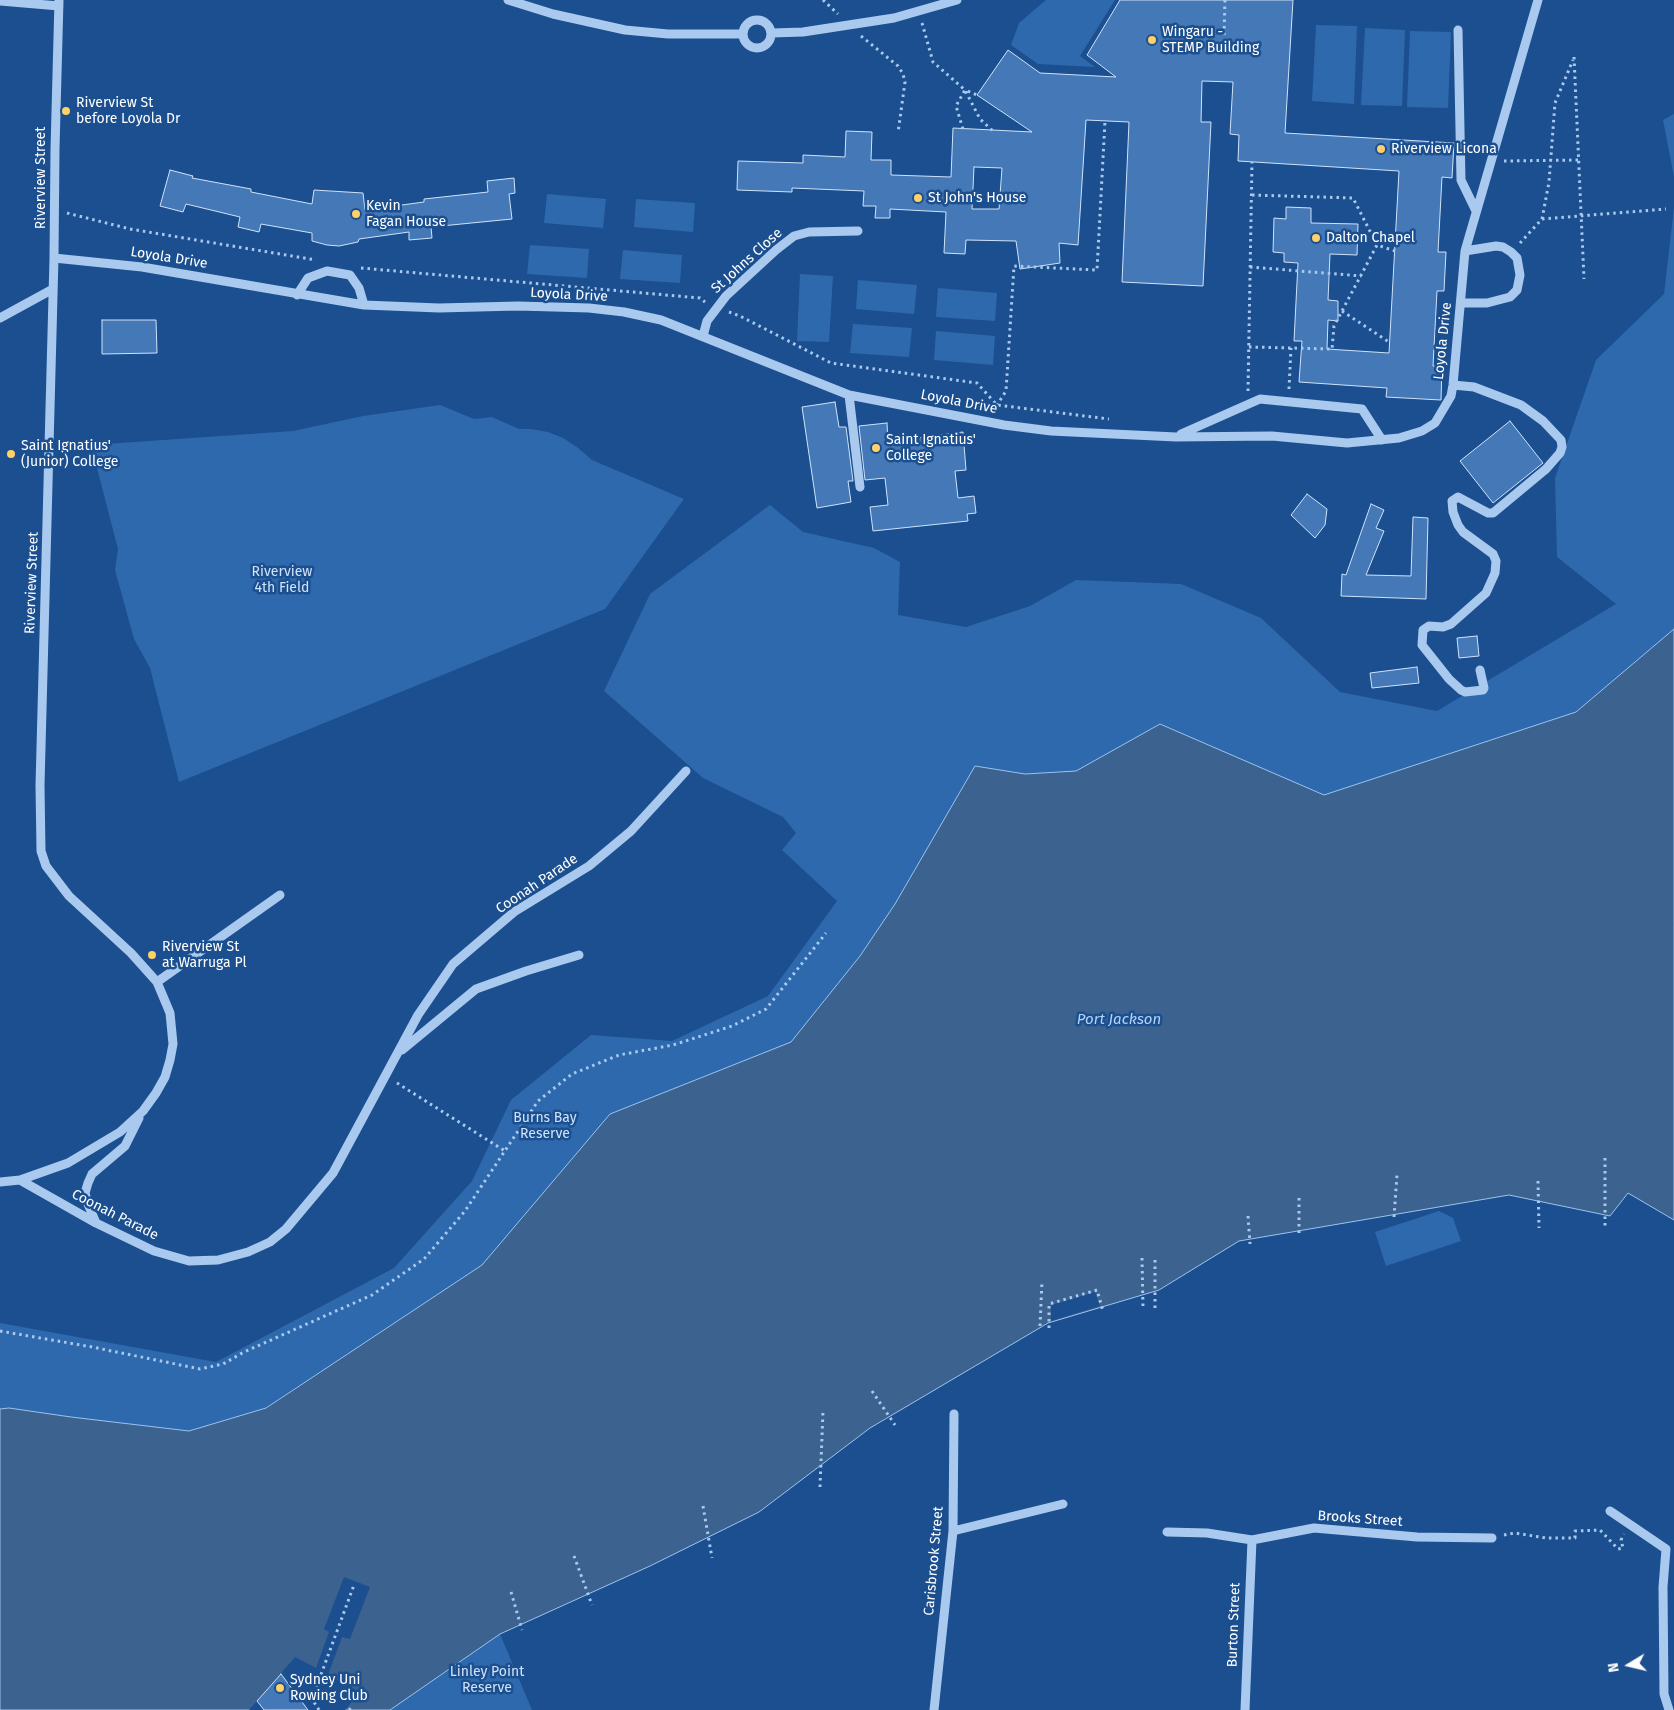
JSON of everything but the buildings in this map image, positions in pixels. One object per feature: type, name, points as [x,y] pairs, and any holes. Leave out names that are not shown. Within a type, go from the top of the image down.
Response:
[{"type":"street","points":[[508,0],[553,14],[626,30],[668,34],[743,34]]},
{"type":"street","points":[[772,34],[850,26],[894,18],[957,0]]},
{"type":"street","name":"Loyola Drive","points":[[54,258],[142,267],[296,295],[364,305],[438,308],[518,306],[589,308],[624,312],[661,320],[848,395],[991,422],[1051,431],[1176,437],[1272,436],[1347,442],[1399,438],[1422,431],[1435,423],[1450,396],[1453,385],[1465,251],[1538,0]]},
{"type":"street","points":[[0,1],[59,3]]},
{"type":"street","name":"Riverview Street","points":[[59,3],[55,140],[54,288],[40,785],[41,851],[46,866],[69,896],[131,953],[157,982],[170,1014],[172,1044],[170,1060],[164,1077],[156,1093],[143,1111],[125,1146],[92,1174],[88,1183],[85,1193],[96,1223]]},
{"type":"street","points":[[757,19],[766,22],[772,34],[768,43],[760,48],[746,43],[743,34],[749,22],[757,19]]},
{"type":"street","points":[[1458,30],[1461,180],[1476,211]]},
{"type":"street","name":"St Johns Close","points":[[703,336],[707,321],[726,296],[794,236],[809,232],[858,231]]},
{"type":"street","points":[[1461,303],[1487,303],[1510,297],[1517,290],[1520,267],[1517,258],[1503,247],[1496,246],[1465,251]]},
{"type":"street","points":[[296,295],[308,278],[327,271],[350,275],[359,288],[364,305]]},
{"type":"street","points":[[0,318],[54,288]]},
{"type":"street","points":[[1453,385],[1474,387],[1521,405],[1542,421],[1561,440],[1562,447],[1560,453],[1546,469],[1493,513],[1488,513],[1464,499],[1456,498],[1452,501],[1455,520],[1463,532],[1493,554],[1496,560],[1495,573],[1486,593],[1451,624],[1443,627],[1426,627],[1423,630],[1422,640],[1425,650],[1460,690],[1470,692],[1482,690],[1484,688],[1480,670]]},
{"type":"street","points":[[848,395],[860,487]]},
{"type":"street","points":[[1176,437],[1260,399],[1362,409],[1382,440]]},
{"type":"street","name":"Coonah Parade","points":[[20,1180],[96,1223],[154,1251],[189,1261],[218,1260],[248,1252],[270,1242],[286,1229],[333,1173],[418,1015],[453,964],[514,912],[588,866],[631,831],[686,771]]},
{"type":"street","points":[[157,982],[280,895]]},
{"type":"street","name":"Coonah Parade","points":[[398,1054],[476,989],[579,955]]},
{"type":"street","name":"Riverview Street","points":[[0,1182],[20,1180],[68,1163],[120,1132],[143,1111]]},
{"type":"street","name":"Carisbrook Street","points":[[934,1710],[953,1532],[954,1414]]},
{"type":"street","points":[[953,1532],[1063,1504]]},
{"type":"street","points":[[1610,1511],[1666,1549],[1663,1587],[1664,1694],[1669,1710]]},
{"type":"street","name":"Brooks Street","points":[[1167,1532],[1206,1533],[1252,1540],[1314,1528],[1417,1536],[1492,1538]]},
{"type":"street","name":"Burton Street","points":[[1245,1710],[1252,1540]]},
{"type":"path","points":[[823,0],[850,26],[898,66],[903,74],[905,82],[898,133]]},
{"type":"path","points":[[1224,0],[1224,35]]},
{"type":"path","points":[[918,12],[934,62],[965,90],[977,95]]},
{"type":"path","points":[[1511,252],[1542,219],[1549,182],[1555,103],[1574,57],[1584,279]]},
{"type":"path","points":[[963,129],[956,106],[965,90]]},
{"type":"path","points":[[965,90],[980,119],[994,132]]},
{"type":"path","points":[[991,422],[997,405],[1006,391],[1014,266],[1096,270],[1105,121]]},
{"type":"path","points":[[1491,161],[1579,160]]},
{"type":"path","points":[[1248,404],[1252,162]]},
{"type":"path","points":[[1251,195],[1353,198],[1377,245],[1395,251]]},
{"type":"path","points":[[1542,219],[1666,209]]},
{"type":"path","points":[[1249,347],[1332,349],[1334,326],[1377,245]]},
{"type":"path","points":[[1250,267],[1361,276]]},
{"type":"path","points":[[1342,311],[1389,342]]},
{"type":"path","points":[[1289,395],[1291,348]]},
{"type":"path","points":[[0,1331],[200,1369],[223,1364],[244,1352],[372,1295],[424,1260],[465,1211],[538,1101],[572,1074],[619,1055],[673,1045],[732,1026],[766,1009],[826,933]]},
{"type":"path","points":[[397,1083],[505,1151]]},
{"type":"path","points":[[1605,1158],[1605,1228]]},
{"type":"path","points":[[1394,1217],[1397,1175]]},
{"type":"path","points":[[1538,1181],[1539,1228]]},
{"type":"path","points":[[1299,1198],[1299,1236]]},
{"type":"path","points":[[1248,1216],[1250,1244]]},
{"type":"path","points":[[1155,1257],[1155,1308]]},
{"type":"path","points":[[1142,1258],[1143,1308]]},
{"type":"path","points":[[1040,1326],[1042,1281]]},
{"type":"path","points":[[1049,1328],[1049,1304],[1097,1290],[1103,1311]]},
{"type":"path","points":[[872,1391],[895,1425]]},
{"type":"path","points":[[820,1487],[823,1412]]},
{"type":"path","points":[[703,1506],[712,1558]]},
{"type":"path","points":[[1492,1538],[1515,1533],[1546,1538],[1575,1538],[1575,1531],[1600,1530],[1618,1549],[1623,1548],[1621,1540],[1629,1524]]},
{"type":"path","points":[[574,1556],[592,1605]]},
{"type":"path","points":[[319,1710],[312,1699],[354,1585]]},
{"type":"path","points":[[511,1592],[522,1630]]},
{"type":"path","points":[[349,1710],[353,1706]]},
{"type":"green space","points":[[1046,0],[1115,0],[1080,56],[1095,67],[1038,64],[1011,45],[1019,23]]},
{"type":"green space","points":[[1316,25],[1357,26],[1354,104],[1312,101]]},
{"type":"green space","points":[[1365,28],[1405,30],[1402,106],[1361,105]]},
{"type":"green space","points":[[1410,31],[1451,32],[1448,108],[1407,107]]},
{"type":"green space","points":[[1674,114],[1674,177],[1663,120]]},
{"type":"green space","points":[[547,194],[606,199],[603,228],[544,223]]},
{"type":"green space","points":[[636,199],[695,203],[693,232],[634,227]]},
{"type":"green space","name":"Burns Bay Reserve","points":[[1674,207],[1674,629],[1576,712],[1324,795],[1160,724],[1076,771],[1025,774],[975,766],[895,904],[860,956],[791,1042],[610,1114],[482,1265],[265,1408],[189,1431],[9,1408],[0,1409],[0,1323],[216,1362],[394,1268],[472,1181],[511,1100],[591,1035],[672,1041],[768,996],[837,901],[782,850],[796,833],[783,817],[703,778],[604,691],[650,594],[770,505],[803,532],[874,548],[900,562],[898,615],[966,627],[1030,606],[1076,580],[1181,584],[1261,618],[1340,692],[1437,711],[1616,604],[1557,557],[1555,478],[1596,360],[1664,294]]},
{"type":"green space","points":[[530,245],[589,249],[587,278],[527,274]]},
{"type":"green space","points":[[623,250],[682,255],[680,283],[620,279]]},
{"type":"green space","points":[[800,274],[833,276],[829,342],[797,341]]},
{"type":"green space","points":[[858,280],[917,285],[914,314],[856,309]]},
{"type":"green space","points":[[938,288],[997,293],[995,321],[936,317]]},
{"type":"green space","points":[[853,324],[912,328],[909,357],[850,353]]},
{"type":"green space","points":[[936,331],[995,336],[993,365],[934,360]]},
{"type":"green space","name":"Riverview 4th Field","points":[[440,405],[474,419],[492,417],[519,429],[548,432],[563,438],[592,460],[684,499],[605,609],[179,782],[150,668],[134,639],[115,570],[118,549],[91,445],[293,431],[363,416]]},
{"type":"green space","points":[[1439,1211],[1453,1218],[1461,1241],[1386,1266],[1375,1232]]},
{"type":"green space","name":"Linley Point Reserve","points":[[500,1634],[532,1710],[390,1710]]},
{"type":"water","name":"Port Jackson","points":[[1674,629],[1674,1220],[1628,1193],[1610,1216],[1509,1195],[1239,1241],[1159,1290],[1048,1323],[870,1428],[759,1512],[650,1566],[500,1634],[390,1710],[0,1710],[0,1409],[9,1408],[189,1431],[266,1408],[482,1265],[610,1114],[791,1042],[860,956],[895,904],[975,766],[1025,774],[1076,771],[1160,724],[1324,795],[1576,712]]},
{"type":"pier","points":[[1095,1292],[1100,1306],[1051,1321],[1051,1305]]},
{"type":"pier","points":[[344,1577],[370,1587],[350,1639],[342,1637],[328,1675],[360,1692],[345,1710],[249,1710],[295,1657],[316,1668],[329,1632],[324,1629]]},
{"type":"place","name":"Wingaru - STEMP Building","points":[[1152,40]]},
{"type":"place","name":"Riverview St before Loyola Dr","points":[[66,111]]},
{"type":"place","name":"Riverview Licona","points":[[1381,149]]},
{"type":"place","name":"St John's House","points":[[918,198]]},
{"type":"place","name":"Kevin Fagan House","points":[[356,214]]},
{"type":"place","name":"Dalton Chapel","points":[[1316,238]]},
{"type":"place","name":"Saint Ignatius' College","points":[[876,448]]},
{"type":"place","name":"Saint Ignatius' (Junior) College","points":[[11,454]]},
{"type":"place","name":"Riverview St at Warruga Pl","points":[[152,955]]},
{"type":"place","name":"Sydney Uni Rowing Club","points":[[280,1688]]}]
